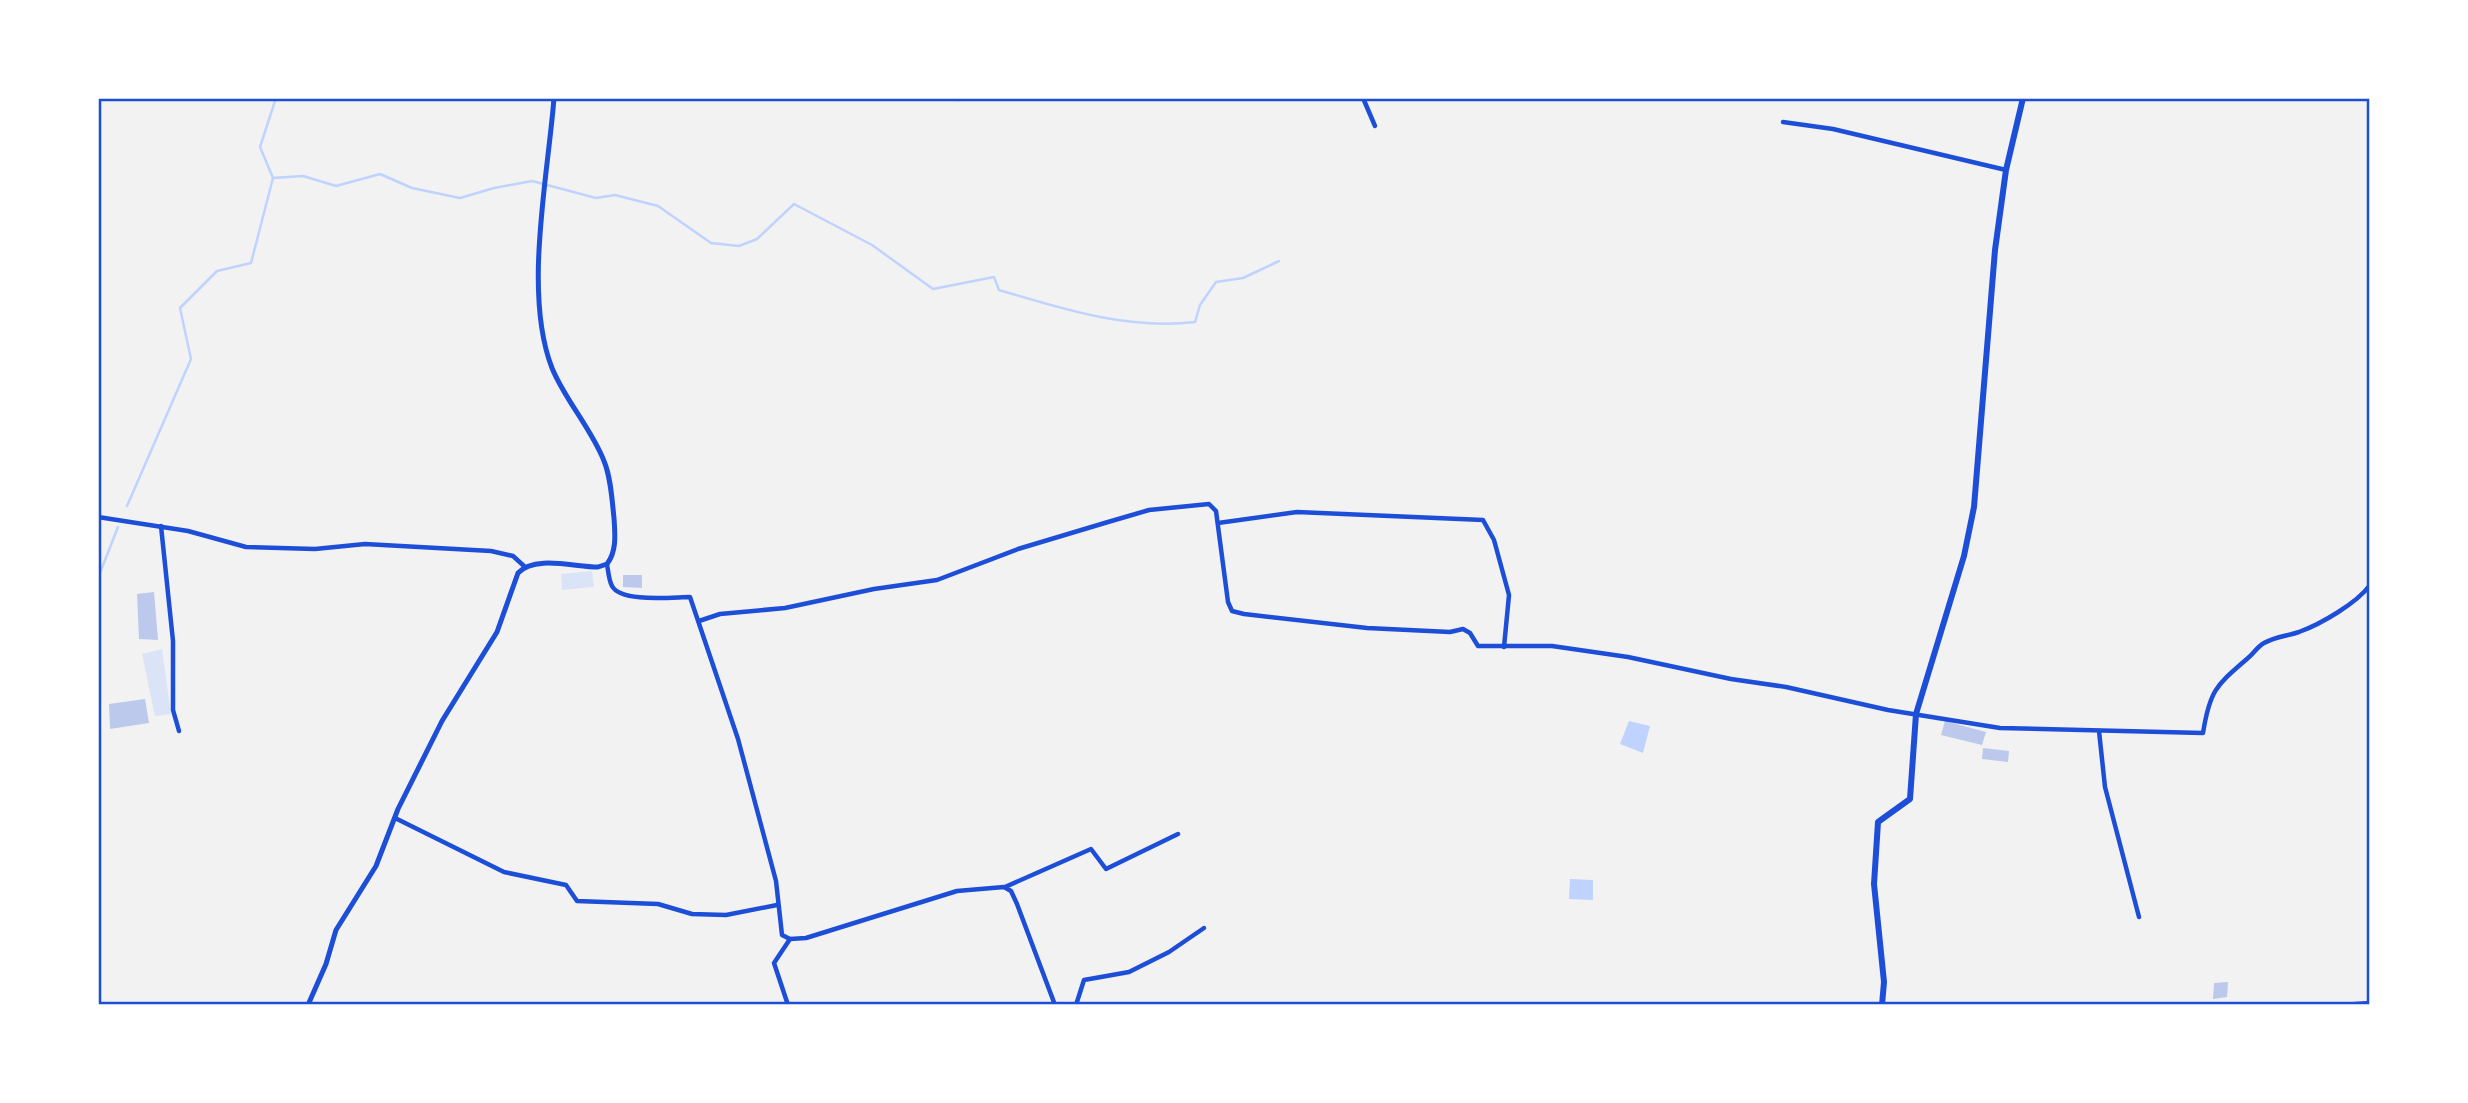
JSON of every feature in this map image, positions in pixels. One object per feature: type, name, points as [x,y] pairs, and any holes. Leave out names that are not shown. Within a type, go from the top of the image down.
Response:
[{"type":"main road","points":[[1882,1005],[1884,982],[1874,884],[1878,822],[1910,799],[1916,714],[1964,556],[1974,507],[1991,290],[2006,170],[2023,98]]},
{"type":"street","points":[[554,98],[542,192],[540,273],[545,342],[558,381],[604,461],[615,530],[614,551],[607,564],[612,586],[618,592],[631,597],[690,597],[738,738],[776,881],[782,935],[790,939],[806,938],[957,891],[1004,887],[1091,849],[1106,869],[1178,834]]},
{"type":"street","points":[[1363,98],[1375,126]]},
{"type":"street","points":[[1783,122],[1833,130],[2006,170]]},
{"type":"street","points":[[699,621],[720,614],[785,608],[874,589],[937,580],[1018,550],[1149,510],[1209,504],[1216,511],[1226,588],[1232,611],[1367,628],[1450,632],[1463,629],[1470,633],[1478,646],[1552,646],[1628,657],[2000,728],[2099,731],[2129,729],[2203,733],[2206,711],[2216,688],[2229,672],[2261,645],[2301,631],[2334,615],[2363,595],[2370,585]]},
{"type":"street","points":[[1218,523],[1297,512],[1483,520],[1494,540],[1509,595],[1504,647]]},
{"type":"street","points":[[98,517],[161,526],[246,547],[315,549],[365,544],[491,551],[513,556],[524,566]]},
{"type":"street","points":[[161,526],[173,641],[173,710],[179,731]]},
{"type":"street","points":[[308,1005],[326,964],[336,930],[376,866],[395,818],[442,721],[496,632],[518,573],[524,566],[538,564],[598,567],[607,564]]},
{"type":"street","points":[[2099,731],[2105,787],[2139,918]]},
{"type":"street","points":[[395,818],[504,872],[566,885],[577,901],[658,904],[692,914],[726,915],[778,905]]},
{"type":"street","points":[[1004,887],[1011,891],[1017,904],[1055,1005]]},
{"type":"street","points":[[1076,1005],[1084,980],[1129,972],[1169,952],[1204,928]]},
{"type":"street","points":[[788,1005],[774,963],[790,939]]},
{"type":"street","points":[[2342,1005],[2370,1003]]},
{"type":"shaded area","points":[[592,571],[594,587],[562,590],[561,574]]},
{"type":"shaded area","points":[[162,649],[171,714],[155,716],[142,654]]},
{"type":"water","points":[[1629,721],[1650,726],[1643,753],[1620,744]]},
{"type":"water","points":[[1570,879],[1593,880],[1593,900],[1569,899]]},
{"type":"building","points":[[623,575],[642,575],[642,588],[623,587]]},
{"type":"building","points":[[154,592],[158,640],[139,639],[137,594]]},
{"type":"building","points":[[145,699],[149,723],[110,729],[109,704]]},
{"type":"building","points":[[1945,721],[1986,732],[1982,745],[1941,735]]},
{"type":"building","points":[[1983,748],[2009,751],[2008,762],[1982,759]]},
{"type":"building","points":[[2228,982],[2227,997],[2213,999],[2214,983]]},
{"type":"waterway","points":[[127,506],[191,359],[180,308],[217,271],[251,263],[273,178],[260,147],[276,98]]},
{"type":"waterway","points":[[273,178],[303,176],[336,186],[380,174],[412,188],[460,198],[532,181],[596,198],[615,195],[658,206],[711,243],[739,246],[757,239],[794,204],[872,245],[933,289],[994,277],[999,290],[1096,316],[1145,323],[1195,322],[1200,305],[1216,282],[1243,278],[1279,261]]},
{"type":"waterway","points":[[98,578],[118,527]]}]
